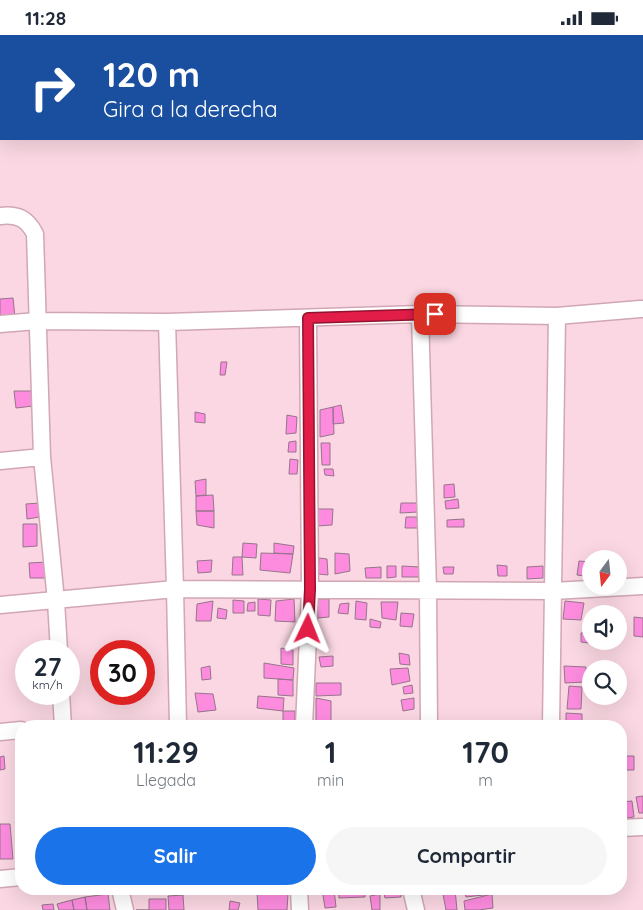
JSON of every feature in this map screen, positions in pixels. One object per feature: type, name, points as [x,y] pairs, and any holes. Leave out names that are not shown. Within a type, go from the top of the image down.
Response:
[{"type":"street","points":[[0,216],[7,215],[23,218],[31,225],[35,234],[42,457],[58,640]]},
{"type":"street","points":[[0,325],[37,321],[167,322],[420,314],[557,316],[643,309]]},
{"type":"street","points":[[420,314],[428,590],[429,720]]},
{"type":"street","points":[[551,720],[557,316]]},
{"type":"street","points":[[304,720],[310,589],[308,318]]},
{"type":"street","points":[[167,322],[178,720]]},
{"type":"street","points":[[0,461],[42,457]]},
{"type":"street","points":[[0,605],[175,589],[553,591],[643,586]]},
{"type":"street","points":[[61,705],[62,720]]},
{"type":"street","points":[[0,732],[15,731]]},
{"type":"street","points":[[627,828],[643,827]]},
{"type":"street","points":[[0,879],[15,878]]},
{"type":"street","points":[[121,895],[125,910]]},
{"type":"street","points":[[300,895],[300,910]]},
{"type":"street","points":[[412,895],[416,910]]},
{"type":"building","points":[[13,298],[15,317],[0,318],[0,299]]},
{"type":"building","points":[[221,362],[227,362],[225,375],[220,375]]},
{"type":"building","points":[[14,391],[31,391],[33,406],[16,408]]},
{"type":"building","points":[[341,405],[344,423],[333,424],[333,407]]},
{"type":"building","points":[[333,407],[334,434],[320,437],[320,410]]},
{"type":"building","points":[[195,412],[205,414],[205,423],[195,422]]},
{"type":"building","points":[[287,415],[297,417],[296,433],[286,434]]},
{"type":"building","points":[[296,441],[296,452],[288,452],[289,442]]},
{"type":"building","points":[[321,443],[330,443],[330,465],[322,465]]},
{"type":"building","points":[[290,459],[298,460],[297,474],[289,474]]},
{"type":"building","points":[[324,469],[333,469],[334,476],[325,475]]},
{"type":"building","points":[[206,479],[206,495],[196,496],[195,481]]},
{"type":"building","points":[[454,484],[455,497],[444,498],[444,485]]},
{"type":"building","points":[[213,495],[214,511],[196,511],[196,496]]},
{"type":"building","points":[[458,499],[459,508],[446,509],[445,501]]},
{"type":"building","points":[[40,503],[40,517],[27,519],[26,504]]},
{"type":"building","points":[[401,503],[418,503],[418,512],[400,513]]},
{"type":"building","points":[[317,509],[333,509],[332,525],[317,526]]},
{"type":"building","points":[[196,511],[214,511],[214,528],[197,525]]},
{"type":"building","points":[[406,517],[417,517],[418,528],[405,528]]},
{"type":"building","points":[[464,519],[464,527],[447,527],[447,520]]},
{"type":"building","points":[[23,524],[37,524],[37,546],[23,547]]},
{"type":"building","points":[[243,543],[257,544],[256,558],[242,557]]},
{"type":"building","points":[[274,543],[294,546],[293,554],[274,553]]},
{"type":"building","points":[[261,553],[293,554],[290,573],[260,570]]},
{"type":"building","points":[[335,553],[349,554],[350,571],[335,574]]},
{"type":"building","points":[[233,557],[242,557],[243,575],[232,575]]},
{"type":"building","points":[[319,558],[327,559],[328,575],[318,574]]},
{"type":"building","points":[[212,560],[211,572],[198,573],[197,561]]},
{"type":"building","points":[[579,561],[582,561],[582,576],[577,575]]},
{"type":"building","points":[[47,562],[46,578],[30,578],[29,563]]},
{"type":"building","points":[[497,565],[507,566],[507,576],[498,576]]},
{"type":"building","points":[[387,566],[396,566],[396,577],[387,578]]},
{"type":"building","points":[[402,566],[420,567],[421,577],[402,577]]},
{"type":"building","points":[[543,566],[543,578],[527,579],[527,567]]},
{"type":"building","points":[[381,567],[381,578],[366,578],[365,568]]},
{"type":"building","points":[[443,567],[454,567],[453,574],[444,574]]},
{"type":"building","points":[[258,599],[271,600],[270,616],[258,615]]},
{"type":"building","points":[[294,599],[295,622],[275,621],[276,601]]},
{"type":"building","points":[[317,599],[329,599],[329,617],[318,618]]},
{"type":"building","points":[[233,600],[244,601],[244,613],[233,613]]},
{"type":"building","points":[[213,601],[211,621],[196,621],[197,604]]},
{"type":"building","points":[[356,601],[367,603],[366,620],[355,619]]},
{"type":"building","points":[[565,601],[584,603],[582,605],[581,620],[563,619]]},
{"type":"building","points":[[255,602],[255,611],[247,611],[248,603]]},
{"type":"building","points":[[381,602],[398,602],[396,620],[382,618]]},
{"type":"building","points":[[349,603],[348,614],[338,613],[340,604]]},
{"type":"building","points":[[218,608],[227,610],[226,619],[217,618]]},
{"type":"building","points":[[401,613],[414,614],[412,627],[400,626]]},
{"type":"building","points":[[634,617],[643,618],[643,637],[634,636]]},
{"type":"building","points":[[370,619],[381,622],[380,628],[370,627]]},
{"type":"building","points":[[281,648],[293,650],[293,665],[281,664]]},
{"type":"building","points":[[399,653],[409,655],[410,665],[400,664]]},
{"type":"building","points":[[333,656],[333,666],[321,667],[319,657]]},
{"type":"building","points":[[264,663],[294,668],[293,680],[264,678]]},
{"type":"building","points":[[210,666],[211,679],[202,680],[201,668]]},
{"type":"building","points":[[564,666],[582,667],[582,682],[565,683]]},
{"type":"building","points":[[408,668],[410,681],[392,685],[390,669]]},
{"type":"building","points":[[278,679],[293,680],[293,696],[278,695]]},
{"type":"building","points":[[316,683],[341,683],[341,695],[316,696]]},
{"type":"building","points":[[412,685],[413,693],[404,694],[403,687]]},
{"type":"building","points":[[569,686],[582,687],[581,709],[567,709]]},
{"type":"building","points":[[195,693],[213,694],[216,710],[198,712]]},
{"type":"building","points":[[258,696],[284,698],[283,711],[257,708]]},
{"type":"building","points":[[316,698],[331,701],[331,720],[316,720]]},
{"type":"building","points":[[414,698],[414,709],[403,711],[401,700]]},
{"type":"building","points":[[283,711],[295,711],[295,720],[283,720]]},
{"type":"building","points":[[566,713],[582,714],[582,720],[566,720]]},
{"type":"building","points":[[4,756],[5,769],[0,770],[0,757]]},
{"type":"building","points":[[627,756],[634,756],[634,770],[627,770]]},
{"type":"building","points":[[643,796],[643,813],[639,813],[636,797]]},
{"type":"building","points":[[627,801],[632,801],[634,817],[627,818]]},
{"type":"building","points":[[0,824],[10,824],[13,859],[0,859]]},
{"type":"building","points":[[108,895],[110,910],[87,910],[85,897]]},
{"type":"building","points":[[183,895],[184,910],[169,910],[168,896]]},
{"type":"building","points":[[257,895],[288,895],[287,910],[258,910]]},
{"type":"building","points":[[323,895],[335,895],[336,907],[325,908]]},
{"type":"building","points":[[339,895],[365,895],[365,897],[339,898]]},
{"type":"building","points":[[380,895],[380,910],[372,910],[370,896]]},
{"type":"building","points":[[384,895],[401,895],[401,897],[385,898]]},
{"type":"building","points":[[443,895],[456,895],[457,910],[446,910]]},
{"type":"building","points":[[466,895],[483,895],[466,897]]},
{"type":"building","points":[[492,895],[493,908],[465,910],[464,901]]},
{"type":"building","points":[[85,897],[87,910],[74,910],[72,900]]},
{"type":"building","points":[[149,899],[166,899],[166,910],[149,910]]},
{"type":"building","points":[[72,900],[74,910],[59,910],[57,904]]},
{"type":"building","points":[[230,901],[240,903],[238,910],[229,910]]},
{"type":"building","points":[[53,904],[54,910],[43,910],[42,905]]},
{"type":"route","points":[[308,629],[310,589],[308,318],[435,314]]}]
